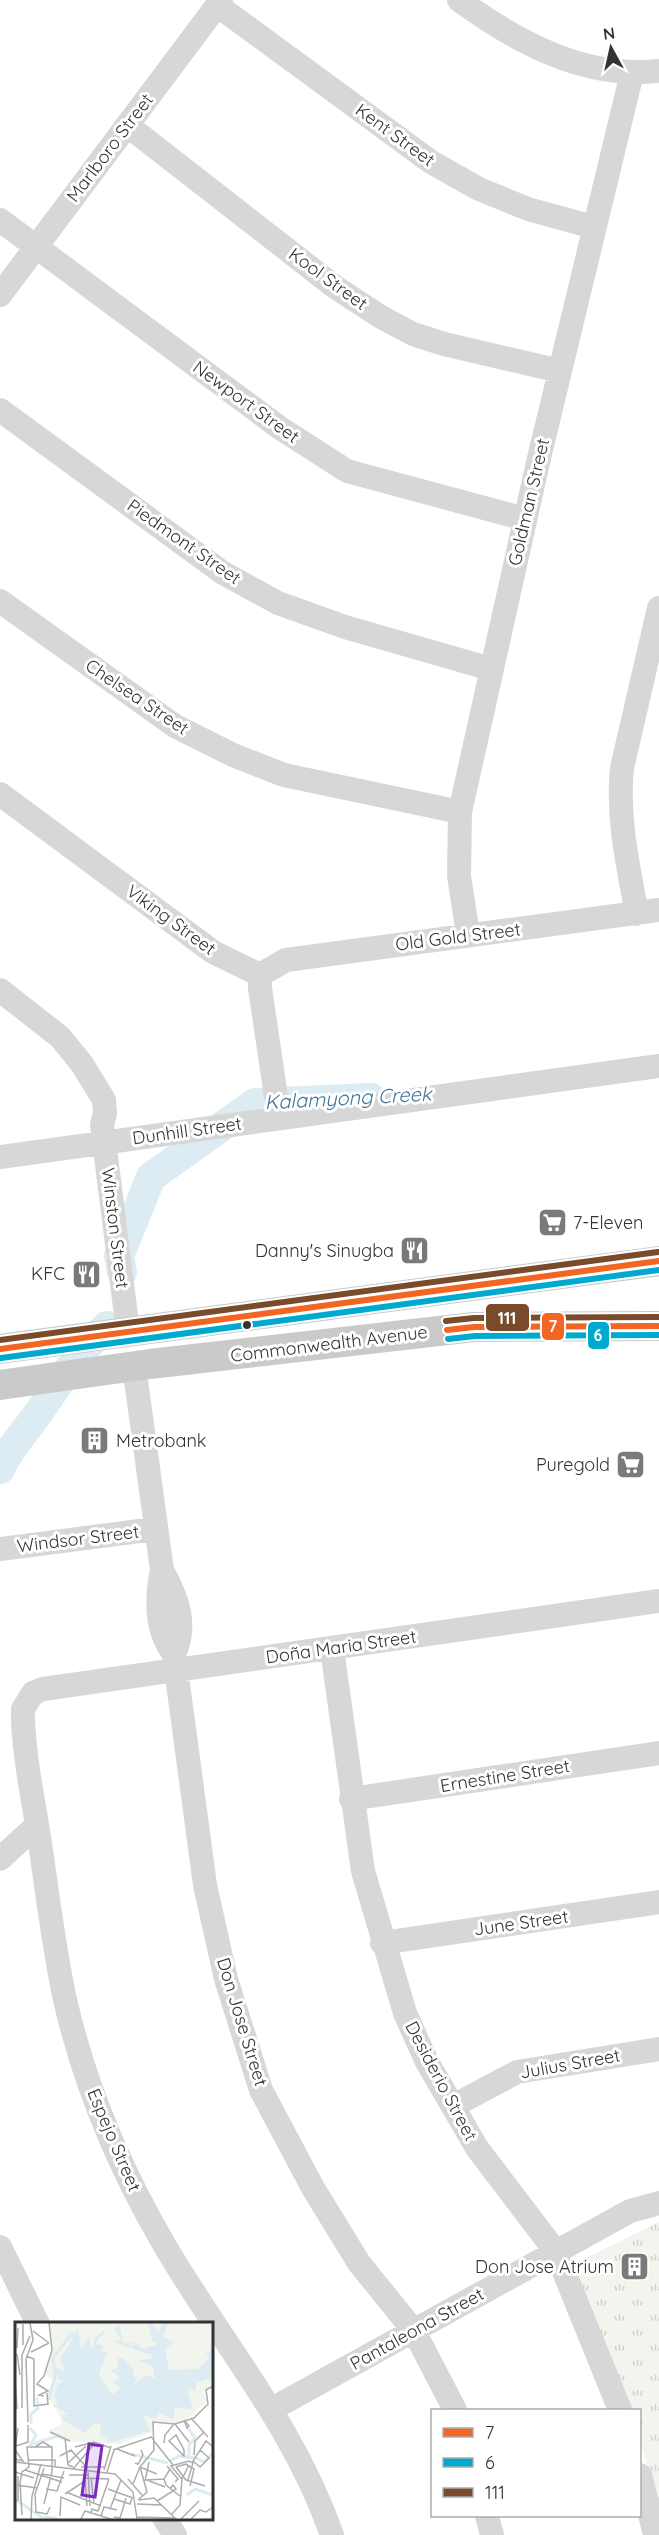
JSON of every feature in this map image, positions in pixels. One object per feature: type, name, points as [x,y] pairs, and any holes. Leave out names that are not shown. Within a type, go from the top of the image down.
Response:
[{"type":"main road","points":[[0,1349],[659,1261]]},
{"type":"main road","name":"Commonwealth Avenue","points":[[0,1385],[134,1366],[474,1327],[659,1326]]},
{"type":"street","points":[[459,0],[524,43],[557,57],[613,72],[659,71]]},
{"type":"street","name":"Marlboro Street","points":[[0,296],[219,3]]},
{"type":"street","name":"Kent Street","points":[[219,3],[431,162],[479,189],[528,208],[593,227]]},
{"type":"street","name":"Goldman Street","points":[[468,934],[459,876],[460,812],[525,519],[593,227],[632,73]]},
{"type":"street","name":"Kool Street","points":[[127,125],[335,287],[381,317],[413,334],[444,344],[560,371]]},
{"type":"street","name":"Newport Street","points":[[0,220],[280,428],[347,471],[525,519]]},
{"type":"street","name":"Piedmont Street","points":[[0,410],[223,573],[278,603],[345,627],[491,669]]},
{"type":"street","name":"Chelsea Street","points":[[0,601],[175,726],[233,755],[284,775],[460,812]]},
{"type":"street","points":[[648,912],[620,818],[620,793],[622,768],[659,608]]},
{"type":"street","name":"Viking Street","points":[[0,794],[213,952],[261,975]]},
{"type":"street","name":"Old Gold Street","points":[[261,975],[286,960],[468,934],[648,912]]},
{"type":"street","points":[[261,975],[260,988],[279,1117]]},
{"type":"street","name":"Winston Street","points":[[0,990],[60,1037],[90,1079],[89,1104],[104,1134],[128,1331]]},
{"type":"street","name":"Dunhill Street","points":[[0,1157],[104,1134],[279,1117],[659,1066]]},
{"type":"street","name":"Don Jose Street","points":[[134,1366],[162,1570],[175,1594],[182,1637],[175,1662],[205,1885],[226,1979],[261,2090],[335,2225],[360,2263],[414,2331],[454,2409]]},
{"type":"street","name":"Windsor Street","points":[[0,1549],[155,1529]]},
{"type":"street","name":"Doña Maria Street","points":[[26,1700],[43,1689],[175,1662],[332,1649],[659,1601]]},
{"type":"street","name":"Desiderio Street","points":[[332,1649],[351,1800],[363,1871],[382,1943],[405,2013],[427,2062],[477,2148],[556,2252],[620,2409]]},
{"type":"street","name":"Espejo Street","points":[[26,1700],[23,1716],[37,1825],[66,2005],[88,2081],[123,2170],[166,2247],[272,2409],[318,2496],[332,2535]]},
{"type":"street","name":"Ernestine Street","points":[[351,1800],[659,1753]]},
{"type":"street","points":[[0,1859],[37,1825]]},
{"type":"street","name":"June Street","points":[[382,1943],[659,1902]]},
{"type":"street","name":"Julius Street","points":[[453,2106],[518,2072],[659,2049]]},
{"type":"street","name":"Pantaleona Street","points":[[272,2409],[630,2211],[659,2203]]},
{"type":"street","points":[[0,2247],[37,2322]]},
{"type":"street","points":[[641,2482],[655,2535]]},
{"type":"street","points":[[487,2517],[492,2535]]},
{"type":"street","points":[[165,2520],[175,2535]]},
{"type":"green space","points":[[659,2222],[659,2503],[641,2443],[641,2409],[630,2409],[574,2264]]},
{"type":"waterway","name":"Kalamyong Creek","points":[[122,1272],[119,1256],[151,1177],[255,1103],[371,1098]]},
{"type":"waterway","name":"Kalamyong Creek","points":[[0,1469],[70,1367],[107,1326]]},
{"type":"transit line","name":"111","points":[[0,1340],[658,1252]]},
{"type":"transit line","name":"7","points":[[0,1349],[659,1261]]},
{"type":"transit line","name":"6","points":[[1,1358],[659,1270]]},
{"type":"transit line","name":"111","points":[[446,1321],[474,1318],[659,1317]]},
{"type":"transit line","name":"7","points":[[447,1330],[474,1327],[659,1326]]},
{"type":"transit line","name":"6","points":[[448,1339],[475,1336],[659,1335]]},
{"type":"place","name":"7-Eleven","points":[[552,1223]]},
{"type":"place","name":"Danny's Sinugba","points":[[415,1251]]},
{"type":"place","name":"KFC","points":[[86,1274]]},
{"type":"place","name":"Metrobank","points":[[95,1441]]},
{"type":"place","name":"Puregold","points":[[631,1465]]},
{"type":"place","name":"Don Jose Atrium","points":[[635,2267]]}]
